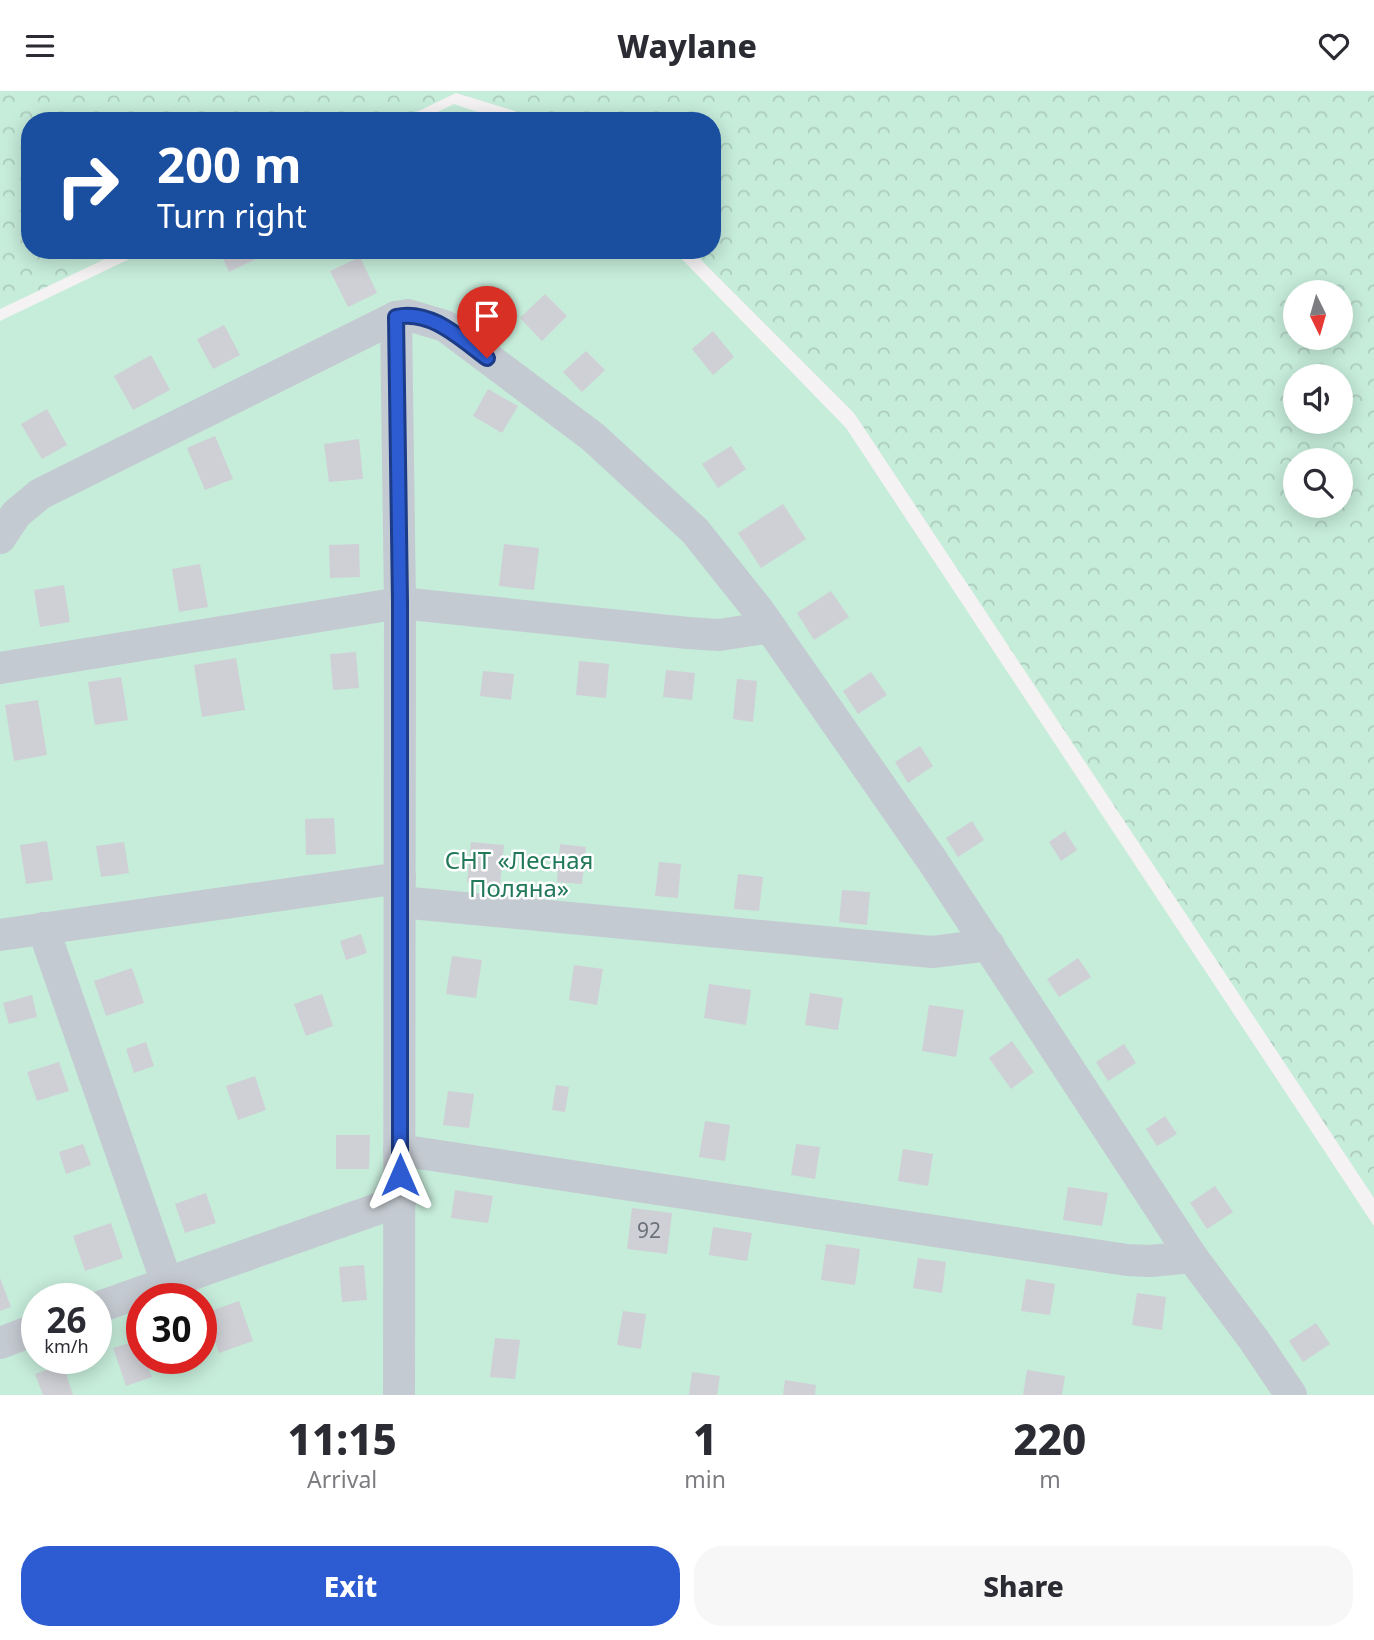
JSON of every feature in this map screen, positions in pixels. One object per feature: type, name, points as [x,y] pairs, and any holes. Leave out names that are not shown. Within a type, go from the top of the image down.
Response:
[{"type":"street","points":[[0,538],[16,514],[40,494],[396,317],[408,314],[445,327],[593,437],[695,531],[770,627],[989,945],[1192,1257],[1291,1395]]},
{"type":"street","points":[[396,317],[400,603],[399,1395]]},
{"type":"street","points":[[0,668],[400,603],[688,633],[719,635],[770,627]]},
{"type":"street","points":[[0,935],[400,890],[932,952],[989,945]]},
{"type":"street","points":[[43,929],[167,1283],[400,1201]]},
{"type":"street","points":[[399,1150],[1127,1260],[1192,1257]]},
{"type":"street","points":[[0,1343],[21,1335]]},
{"type":"green space","points":[[0,91],[1374,91],[1374,1198],[854,413],[700,259],[721,259],[721,112],[518,112],[456,93],[417,112],[21,112],[21,259],[105,259],[0,309]]},
{"type":"green space","points":[[454,104],[478,112],[438,112]]},
{"type":"green space","name":"СНТ «Лесная Поляна»","points":[[129,259],[682,259],[846,428],[1374,1226],[1374,1395],[0,1395],[0,321]]},
{"type":"building","points":[[223,259],[256,259],[229,272]]},
{"type":"building","points":[[361,259],[377,293],[348,307],[330,271]]},
{"type":"building","points":[[545,294],[567,316],[542,341],[520,318]]},
{"type":"building","points":[[224,325],[240,355],[213,369],[197,339]]},
{"type":"building","points":[[713,331],[734,357],[713,375],[692,349]]},
{"type":"building","points":[[586,351],[605,370],[582,392],[563,372]]},
{"type":"building","points":[[151,355],[170,390],[133,410],[114,376]]},
{"type":"building","points":[[488,389],[518,406],[502,433],[473,416]]},
{"type":"building","points":[[47,409],[67,445],[42,459],[21,424]]},
{"type":"building","points":[[215,436],[233,479],[205,490],[187,448]]},
{"type":"building","points":[[359,439],[363,479],[329,482],[324,444]]},
{"type":"building","points":[[731,446],[746,469],[718,488],[702,464]]},
{"type":"building","points":[[783,504],[806,539],[761,568],[738,533]]},
{"type":"building","points":[[359,544],[360,577],[330,578],[329,545]]},
{"type":"building","points":[[504,544],[539,548],[534,590],[499,586]]},
{"type":"building","points":[[200,564],[208,607],[179,612],[172,569]]},
{"type":"building","points":[[64,585],[70,622],[40,627],[34,590]]},
{"type":"building","points":[[831,591],[849,617],[814,640],[797,613]]},
{"type":"building","points":[[356,652],[359,688],[333,690],[330,654]]},
{"type":"building","points":[[236,658],[245,710],[202,717],[194,665]]},
{"type":"building","points":[[579,661],[609,664],[606,698],[576,695]]},
{"type":"building","points":[[666,670],[695,673],[692,700],[663,697]]},
{"type":"building","points":[[483,671],[514,674],[511,700],[480,696]]},
{"type":"building","points":[[871,672],[887,695],[858,714],[843,691]]},
{"type":"building","points":[[121,677],[128,720],[95,725],[88,682]]},
{"type":"building","points":[[737,679],[757,681],[753,722],[733,719]]},
{"type":"building","points":[[38,700],[47,755],[14,761],[5,705]]},
{"type":"building","points":[[920,746],[933,766],[908,783],[895,762]]},
{"type":"building","points":[[334,818],[336,854],[306,855],[305,819]]},
{"type":"building","points":[[972,821],[984,840],[958,857],[946,838]]},
{"type":"building","points":[[1065,831],[1077,850],[1061,861],[1049,842]]},
{"type":"building","points":[[47,841],[53,880],[26,884],[20,845]]},
{"type":"building","points":[[124,842],[129,873],[101,877],[96,846]]},
{"type":"building","points":[[471,842],[504,845],[500,885],[467,882]]},
{"type":"building","points":[[560,844],[586,847],[582,884],[557,882]]},
{"type":"building","points":[[659,862],[681,864],[678,898],[655,896]]},
{"type":"building","points":[[738,874],[763,877],[759,911],[734,909]]},
{"type":"building","points":[[842,890],[870,892],[867,925],[839,922]]},
{"type":"building","points":[[361,934],[367,953],[346,960],[340,941]]},
{"type":"building","points":[[452,956],[482,960],[476,998],[446,994]]},
{"type":"building","points":[[1078,958],[1091,977],[1059,997],[1047,979]]},
{"type":"building","points":[[574,965],[603,969],[597,1005],[569,1000]]},
{"type":"building","points":[[132,968],[144,1003],[106,1016],[94,981]]},
{"type":"building","points":[[709,984],[751,990],[746,1025],[704,1018]]},
{"type":"building","points":[[810,993],[843,998],[838,1030],[805,1025]]},
{"type":"building","points":[[322,994],[333,1026],[306,1036],[294,1004]]},
{"type":"building","points":[[32,995],[37,1017],[9,1024],[3,1003]]},
{"type":"building","points":[[929,1005],[964,1010],[956,1057],[922,1051]]},
{"type":"building","points":[[1012,1041],[1034,1072],[1011,1089],[989,1058]]},
{"type":"building","points":[[146,1042],[154,1066],[134,1073],[126,1049]]},
{"type":"building","points":[[1124,1044],[1136,1063],[1108,1081],[1096,1062]]},
{"type":"building","points":[[59,1062],[69,1091],[37,1101],[27,1072]]},
{"type":"building","points":[[255,1076],[266,1110],[238,1120],[226,1086]]},
{"type":"building","points":[[556,1085],[569,1087],[565,1112],[552,1110]]},
{"type":"building","points":[[448,1091],[474,1094],[469,1128],[443,1125]]},
{"type":"building","points":[[1165,1116],[1177,1134],[1157,1146],[1146,1129]]},
{"type":"building","points":[[705,1121],[730,1125],[725,1161],[699,1157]]},
{"type":"building","points":[[336,1135],[370,1135],[369,1169],[336,1169]]},
{"type":"building","points":[[83,1144],[91,1165],[66,1174],[59,1152]]},
{"type":"building","points":[[796,1144],[820,1147],[815,1179],[791,1175]]},
{"type":"building","points":[[903,1149],[933,1154],[928,1186],[898,1181]]},
{"type":"building","points":[[1215,1186],[1233,1212],[1207,1229],[1190,1203]]},
{"type":"building","points":[[1068,1187],[1108,1193],[1102,1226],[1063,1220]]},
{"type":"building","points":[[455,1190],[493,1196],[488,1223],[451,1218]]},
{"type":"building","points":[[206,1193],[216,1223],[185,1233],[175,1204]]},
{"type":"building","points":[[632,1208],[672,1213],[667,1254],[627,1249]]},
{"type":"building","points":[[111,1223],[123,1258],[85,1271],[73,1236]]},
{"type":"building","points":[[713,1227],[752,1233],[747,1261],[709,1255]]},
{"type":"building","points":[[826,1244],[860,1249],[855,1285],[821,1280]]},
{"type":"building","points":[[918,1258],[946,1262],[942,1293],[913,1288]]},
{"type":"building","points":[[364,1265],[367,1300],[342,1302],[339,1267]]},
{"type":"building","points":[[0,1278],[11,1307],[0,1311]]},
{"type":"building","points":[[1026,1279],[1055,1284],[1050,1315],[1021,1311]]},
{"type":"building","points":[[1137,1293],[1166,1297],[1162,1330],[1132,1325]]},
{"type":"building","points":[[239,1301],[253,1341],[219,1353],[217,1309]]},
{"type":"building","points":[[623,1311],[646,1314],[641,1349],[617,1345]]},
{"type":"building","points":[[1316,1323],[1330,1344],[1303,1362],[1289,1341]]},
{"type":"building","points":[[495,1338],[520,1340],[515,1379],[490,1377]]},
{"type":"building","points":[[126,1344],[126,1374],[151,1374],[152,1377],[126,1386],[113,1348]]},
{"type":"building","points":[[1027,1370],[1065,1376],[1062,1395],[1023,1395]]},
{"type":"building","points":[[692,1372],[720,1376],[717,1395],[689,1395]]},
{"type":"building","points":[[35,1374],[66,1374],[73,1395],[43,1395]]},
{"type":"building","points":[[785,1380],[816,1385],[815,1395],[783,1395]]},
{"type":"route","points":[[400,1175],[400,603],[396,317],[408,314],[445,327],[487,358]]}]
